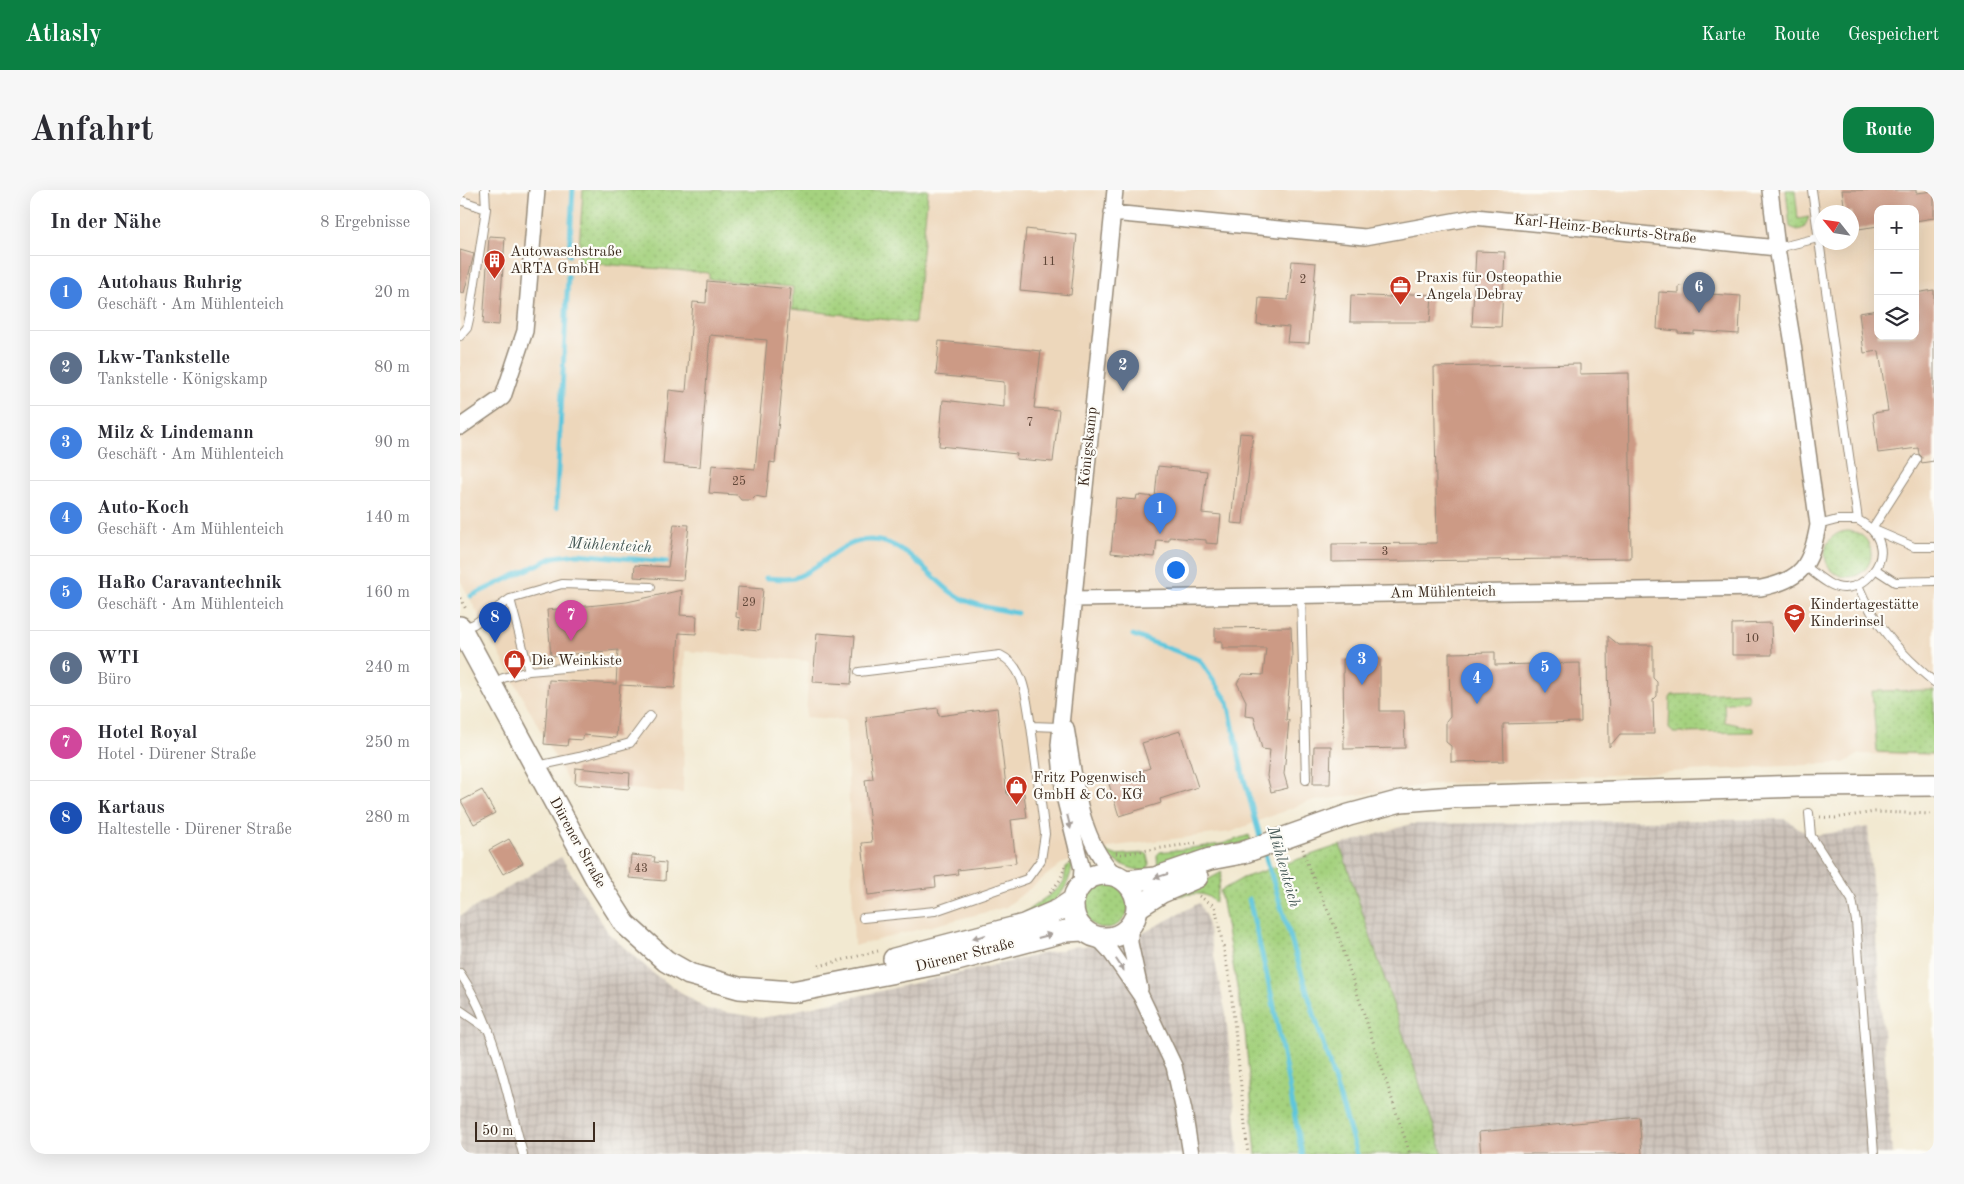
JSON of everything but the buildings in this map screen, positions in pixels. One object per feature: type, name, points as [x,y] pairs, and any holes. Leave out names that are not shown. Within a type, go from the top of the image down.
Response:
[{"type":"main road","name":"Dürener Straße","points":[[465,627],[491,686],[596,880],[625,924],[666,961],[689,974],[716,983],[757,990],[792,992],[846,984],[957,960],[1066,931],[1090,934]]},
{"type":"main road","points":[[1246,852],[1214,869],[1162,892],[1115,937],[1090,934],[1076,922],[1072,911],[1077,892],[1091,876],[1102,873],[1120,877],[1155,878],[1210,860],[1246,852],[1348,815],[1401,801],[1454,797],[1800,786],[1934,785]]},
{"type":"main road","points":[[1120,877],[1135,893],[1134,917]]},
{"type":"main road","name":"Dürener Straße","points":[[757,990],[910,955],[1024,925],[1059,910],[1077,892]]},
{"type":"street","points":[[460,427],[503,397],[525,331],[537,190]]},
{"type":"street","name":"Königskamp","points":[[1077,892],[1082,869],[1069,824],[1059,744],[1115,190]]},
{"type":"street","points":[[1770,190],[1818,525],[1814,547],[1805,566]]},
{"type":"street","name":"Karl-Heinz-Beckurts-Straße","points":[[1112,213],[1365,237],[1475,217],[1777,248]]},
{"type":"street","name":"Am Mühlenteich","points":[[1073,599],[1761,588],[1781,584],[1798,575],[1805,566]]},
{"type":"street","name":"Königskamp","points":[[1062,704],[1085,822],[1094,849],[1101,860],[1120,877]]},
{"type":"street","points":[[1134,917],[1132,956],[1141,996]]},
{"type":"street","points":[[1090,934],[1110,951],[1141,996],[1174,1066],[1191,1154]]},
{"type":"lane","points":[[460,336],[467,328],[470,315],[486,209],[485,190]]},
{"type":"lane","points":[[1812,190],[1814,206]]},
{"type":"lane","points":[[460,200],[486,209]]},
{"type":"lane","points":[[1777,248],[1814,239]]},
{"type":"lane","points":[[1820,250],[1858,520]]},
{"type":"lane","points":[[1872,529],[1917,460]]},
{"type":"lane","points":[[1818,525],[1837,520],[1858,520],[1872,529],[1914,547],[1934,547]]},
{"type":"lane","points":[[1805,566],[1829,583],[1844,588],[1858,585],[1875,569],[1880,559],[1880,544],[1872,529]]},
{"type":"lane","points":[[1875,569],[1896,582],[1934,581]]},
{"type":"lane","points":[[465,627],[510,599],[562,584],[651,587]]},
{"type":"lane","points":[[1858,585],[1868,608],[1904,657],[1934,682]]},
{"type":"lane","points":[[1301,595],[1306,780]]},
{"type":"lane","points":[[510,599],[529,671]]},
{"type":"lane","points":[[859,672],[1000,655],[1011,660],[1020,673],[1030,726],[1045,834],[1041,860],[1027,879],[935,911],[863,918]]},
{"type":"lane","points":[[491,686],[503,678],[529,671],[611,664]]},
{"type":"lane","points":[[535,767],[630,743],[650,716]]},
{"type":"lane","points":[[1030,726],[1060,727]]},
{"type":"lane","points":[[1809,813],[1811,836],[1852,900],[1856,921],[1874,1154]]},
{"type":"lane","points":[[460,973],[472,991],[491,1031],[523,1154]]},
{"type":"lane","points":[[460,1010],[491,1031]]},
{"type":"path","points":[[460,598],[465,627]]},
{"type":"path","points":[[1809,813],[1820,817],[1835,818],[1875,812],[1934,814]]},
{"type":"path","points":[[1289,837],[1308,866],[1336,929],[1410,1154]]},
{"type":"path","points":[[1043,898],[1060,880],[1066,864],[1065,857],[1078,854]]},
{"type":"path","points":[[1192,896],[1197,895],[1207,899],[1215,906],[1230,981],[1248,1154]]},
{"type":"path","points":[[818,967],[884,950]]},
{"type":"shaded area","points":[[460,190],[1934,190],[1934,756],[1860,754],[1844,763],[1435,784],[1307,802],[1231,832],[1115,846],[1061,864],[1006,907],[854,946],[846,720],[806,717],[809,661],[685,651],[683,793],[569,784],[460,580]]},
{"type":"shaded area","points":[[1785,819],[1811,836],[1868,827],[1892,1154],[1443,1154],[1340,845],[1411,824]]},
{"type":"shaded area","points":[[561,857],[609,934],[654,974],[706,1009],[762,1018],[1078,946],[1119,946],[1199,903],[1206,917],[1226,1015],[1239,1154],[460,1154],[460,916]]},
{"type":"green space","points":[[583,190],[928,190],[915,323],[792,309],[793,287],[709,279],[709,273],[578,262]]},
{"type":"green space","points":[[1786,190],[1795,190],[1798,219],[1809,217],[1804,228],[1798,230],[1790,227]]},
{"type":"green space","points":[[1848,531],[1861,535],[1867,541],[1871,554],[1867,567],[1861,573],[1848,577],[1835,573],[1829,567],[1825,554],[1829,541],[1835,535]]},
{"type":"green space","points":[[1934,690],[1934,754],[1877,752],[1872,691]]},
{"type":"green space","points":[[1747,692],[1748,700],[1724,704],[1725,722],[1753,728],[1753,732],[1674,733],[1669,729],[1670,698],[1672,695]]},
{"type":"green space","points":[[1249,835],[1251,840],[1158,869],[1157,855],[1160,852],[1222,844]]},
{"type":"green space","points":[[1340,845],[1443,1154],[1256,1154],[1245,1032],[1220,891],[1243,878]]},
{"type":"green space","points":[[1105,851],[1115,855],[1145,853],[1148,855],[1149,866],[1146,872],[1129,867],[1114,860]]},
{"type":"green space","points":[[1073,864],[1069,878],[1059,896],[1043,908],[1010,923],[1059,888],[1064,881],[1066,867]]},
{"type":"green space","points":[[1222,872],[1215,903],[1203,895],[1178,896]]},
{"type":"green space","points":[[1105,880],[1114,882],[1122,887],[1127,895],[1129,904],[1127,913],[1122,921],[1114,926],[1105,928],[1096,926],[1088,921],[1083,913],[1081,904],[1083,895],[1088,887],[1096,882]]},
{"type":"waterway","points":[[569,255],[573,190]]},
{"type":"waterway","points":[[556,508],[568,276]]},
{"type":"waterway","name":"Mühlenteich","points":[[766,578],[794,578],[806,573],[851,544],[871,540],[884,542],[905,552],[959,597],[984,606],[1017,613]]},
{"type":"waterway","name":"Mühlenteich","points":[[471,596],[554,557],[578,554],[667,562]]},
{"type":"waterway","name":"Mühlenteich","points":[[1133,635],[1200,660],[1228,702],[1243,775],[1261,840]]},
{"type":"waterway","name":"Mühlenteich","points":[[1264,851],[1357,1154]]},
{"type":"waterway","points":[[1249,899],[1273,1002],[1302,1154]]},
{"type":"place","name":"Autowaschstraße ARTA GmbH","points":[[494,280]]},
{"type":"place","name":"Praxis für Osteopathie - Angela Debray","points":[[1400,306]]},
{"type":"place","name":"WTI","points":[[1699,313]]},
{"type":"place","name":"Lkw-Tankstelle","points":[[1123,391]]},
{"type":"place","name":"Autohaus Ruhrig","points":[[1160,534]]},
{"type":"place","name":"Kindertagestätte Kinderinsel","points":[[1794,633]]},
{"type":"place","name":"Hotel Royal","points":[[571,641]]},
{"type":"place","name":"Kartaus","points":[[495,643]]},
{"type":"place","name":"Die Weinkiste","points":[[515,680]]},
{"type":"place","name":"Milz & Lindemann","points":[[1362,685]]},
{"type":"place","name":"HaRo Caravantechnik","points":[[1545,693]]},
{"type":"place","name":"Auto-Koch","points":[[1477,704]]},
{"type":"place","name":"Fritz Pogenwisch GmbH & Co. KG","points":[[1017,806]]}]
